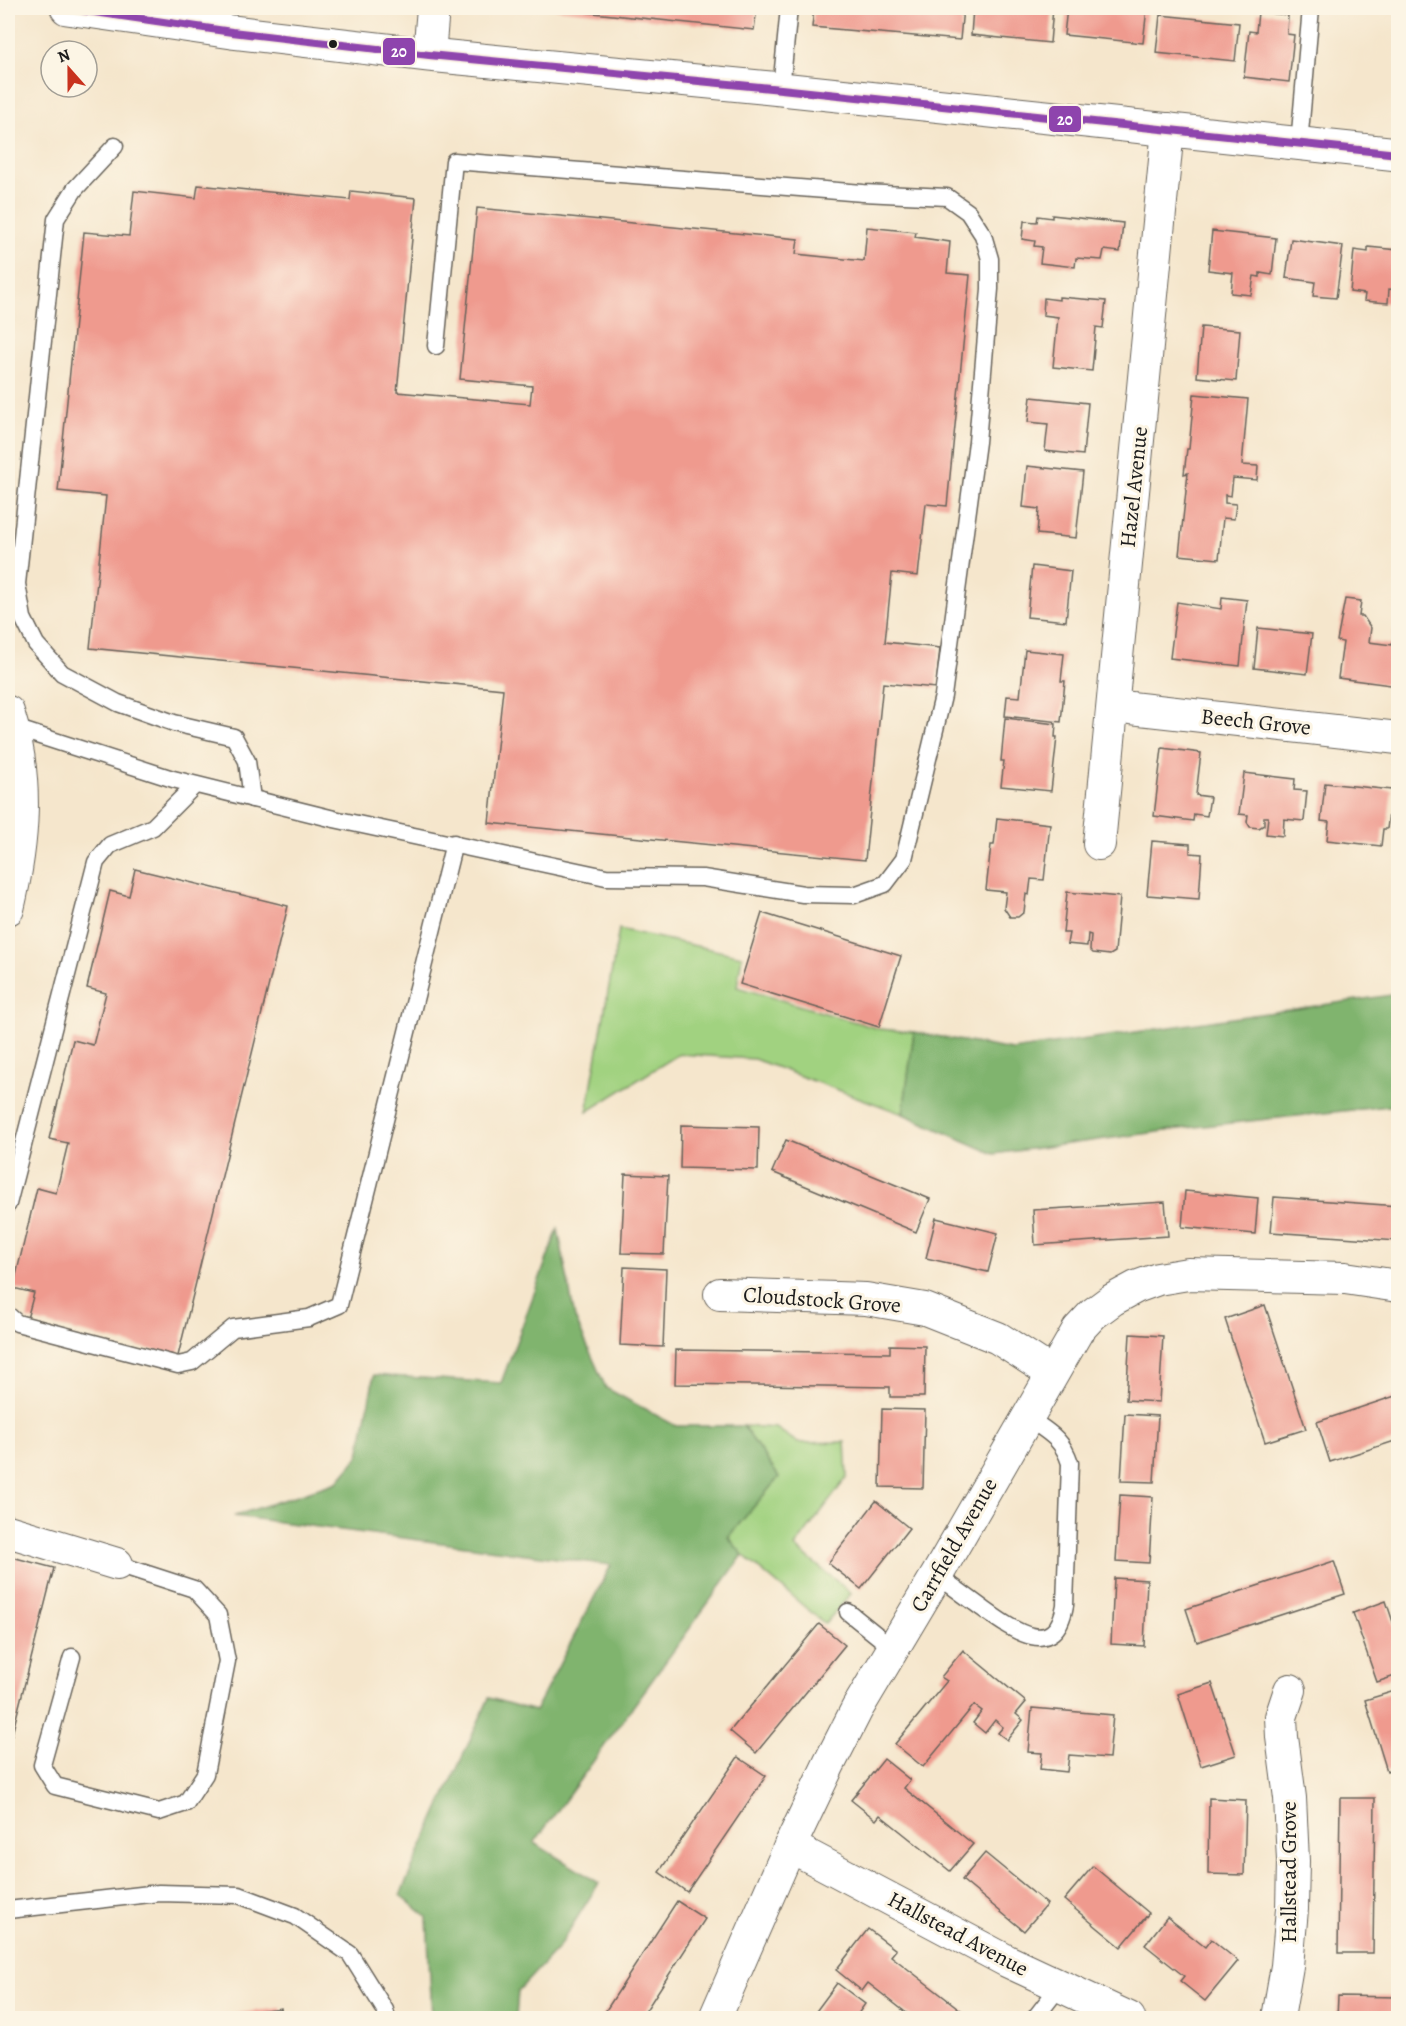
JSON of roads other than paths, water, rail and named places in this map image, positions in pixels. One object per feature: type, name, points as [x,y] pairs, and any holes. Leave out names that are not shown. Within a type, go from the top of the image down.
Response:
[{"type":"main road","points":[[78,9],[244,33],[429,55],[781,89],[1398,154]]},
{"type":"street","points":[[429,55],[434,8]]},
{"type":"street","name":"Hazel Avenue","points":[[1099,844],[1168,129]]},
{"type":"street","name":"Beech Grove","points":[[1113,706],[1398,738]]},
{"type":"street","points":[[9,898],[22,818],[22,775],[10,719]]},
{"type":"street","name":"Carrfield Avenue","points":[[715,2019],[828,1764],[857,1709],[1078,1330],[1093,1314],[1136,1287],[1158,1279],[1188,1274],[1344,1292],[1398,1286]]},
{"type":"street","name":"Cloudstock Grove","points":[[720,1294],[866,1299],[925,1309],[998,1338],[1052,1373]]},
{"type":"street","points":[[8,1532],[117,1564]]},
{"type":"street","name":"Hallstead Grove","points":[[1278,2019],[1287,1966],[1292,1910],[1293,1861],[1290,1798],[1281,1717],[1290,1690]]},
{"type":"street","name":"Hallstead Avenue","points":[[790,1846],[1059,1987],[1129,2019]]},
{"type":"lane","points":[[781,89],[789,8]]},
{"type":"lane","points":[[1299,144],[1311,8]]},
{"type":"lane","points":[[115,146],[75,189],[56,219],[17,584],[23,618],[36,644],[62,673],[118,703],[174,723],[234,737],[247,761],[252,799]]},
{"type":"lane","points":[[10,719],[195,785],[334,819],[606,877],[703,878],[803,894],[854,896],[885,884],[904,859],[943,696],[976,442],[990,289],[990,259],[983,235],[969,212],[947,197],[863,193],[453,161],[436,346]]},
{"type":"lane","points":[[8,1204],[96,862],[110,845],[153,827],[195,785]]},
{"type":"lane","points":[[8,1315],[17,1323],[178,1365],[192,1362],[234,1328],[309,1318],[339,1305],[453,843]]},
{"type":"lane","points":[[937,1575],[1011,1629],[1027,1636],[1044,1636],[1055,1629],[1063,1619],[1070,1463],[1066,1450],[1058,1439],[1028,1418]]},
{"type":"lane","points":[[72,1657],[42,1765],[55,1786],[159,1812],[186,1803],[205,1774],[227,1661],[218,1616],[194,1590],[117,1564]]},
{"type":"lane","points":[[848,1612],[894,1648]]},
{"type":"lane","points":[[8,1910],[159,1893],[239,1895],[295,1916],[350,1954],[385,2010],[387,2019]]},
{"type":"lane","points":[[1035,2019],[1059,1987]]}]
